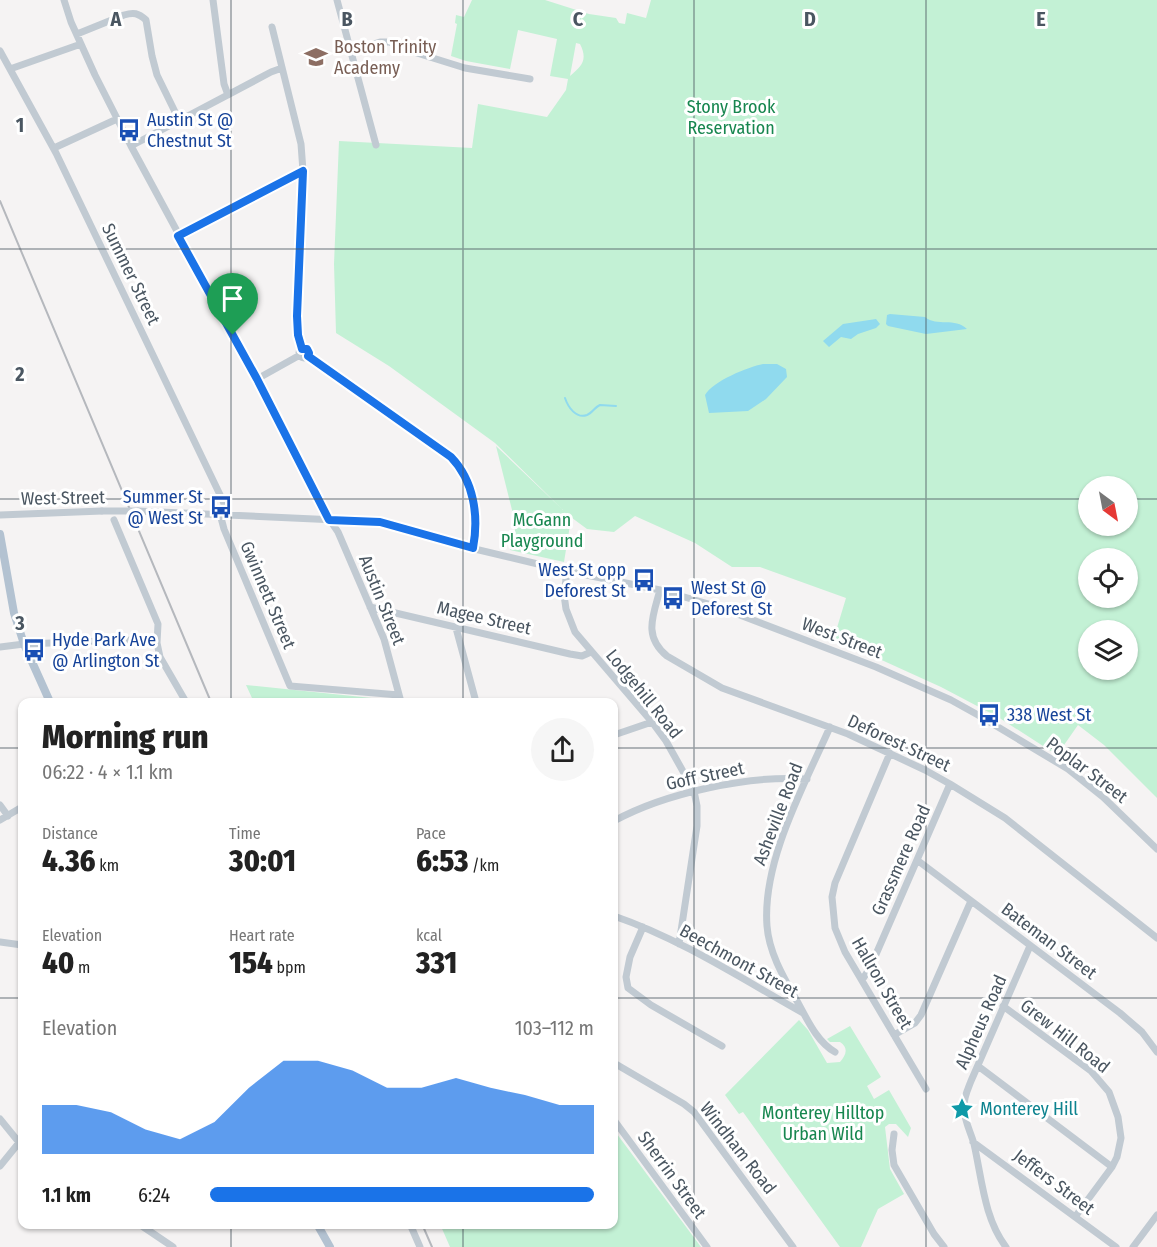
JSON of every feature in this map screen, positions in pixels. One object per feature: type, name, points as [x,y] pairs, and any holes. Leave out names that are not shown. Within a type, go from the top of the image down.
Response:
[{"type":"main road","points":[[0,534],[14,613],[24,644],[48,698]]},
{"type":"main road","points":[[320,1229],[330,1247]]},
{"type":"street","name":"Austin Street","points":[[64,0],[81,44],[117,119],[257,379],[329,520],[338,532],[386,645],[400,698]]},
{"type":"street","points":[[213,0],[224,84],[228,95]]},
{"type":"street","points":[[337,0],[376,145]]},
{"type":"street","points":[[77,34],[131,13],[140,15],[146,20],[157,75],[179,120]]},
{"type":"street","points":[[272,27],[302,144],[297,316],[298,335],[304,354],[451,457],[463,470],[477,523],[473,548]]},
{"type":"street","points":[[351,51],[380,42],[390,42],[404,49],[465,68],[530,79]]},
{"type":"street","points":[[10,69],[81,44]]},
{"type":"street","name":"Summer Street","points":[[0,51],[54,148],[179,405],[223,501],[224,515]]},
{"type":"street","points":[[131,146],[282,68]]},
{"type":"street","points":[[54,148],[117,119]]},
{"type":"street","points":[[178,236],[303,171]]},
{"type":"street","points":[[257,379],[304,354]]},
{"type":"street","name":"West Street","points":[[0,515],[138,511],[380,522],[473,548],[567,571],[660,590],[719,607],[876,667],[951,700],[1023,741]]},
{"type":"street","name":"Gwinnett Street","points":[[224,515],[224,529],[290,686],[400,698]]},
{"type":"street","points":[[114,520],[158,624],[160,657],[184,698]]},
{"type":"street","name":"Lodgehill Road","points":[[567,571],[564,595],[566,609],[575,632],[652,722],[666,741],[694,791],[697,826],[679,944]]},
{"type":"street","name":"Deforest Street","points":[[660,590],[651,628],[659,649],[667,656],[722,688],[830,727],[890,753],[950,784],[1005,818],[1157,938]]},
{"type":"street","name":"Magee Street","points":[[370,607],[570,654],[582,656],[591,652]]},
{"type":"street","points":[[456,628],[475,698]]},
{"type":"street","points":[[0,647],[158,639]]},
{"type":"street","points":[[618,734],[652,722]]},
{"type":"street","name":"Asheville Road","points":[[805,1014],[780,970],[772,948],[767,926],[767,899],[769,880],[778,848],[830,727]]},
{"type":"street","name":"Poplar Street","points":[[1023,741],[1068,769],[1103,797],[1157,849]]},
{"type":"street","name":"Hallron Street","points":[[890,753],[835,883],[832,897],[835,928],[845,952],[926,1089]]},
{"type":"street","name":"Goff Street","points":[[618,819],[640,809],[694,791],[783,777],[807,779]]},
{"type":"street","name":"Grassmere Road","points":[[862,980],[870,968],[950,784]]},
{"type":"street","points":[[0,805],[8,816]]},
{"type":"street","points":[[0,820],[18,810]]},
{"type":"street","name":"Bateman Street","points":[[917,860],[1120,1013],[1142,1032],[1157,1052]]},
{"type":"street","points":[[894,1035],[915,1023],[921,1015],[971,901]]},
{"type":"street","name":"Beechmont Street","points":[[618,918],[679,944],[805,1014],[823,1043],[835,1052]]},
{"type":"street","points":[[643,927],[630,957],[626,977],[628,988],[651,1005],[722,1046]]},
{"type":"street","points":[[0,942],[18,944]]},
{"type":"street","name":"Alpheus Road","points":[[1006,1247],[996,1233],[991,1220],[963,1109],[964,1100],[1030,946]]},
{"type":"street","name":"Grew Hill Road","points":[[1003,1006],[1091,1071],[1109,1092],[1118,1117],[1121,1138],[1117,1158],[1075,1217]]},
{"type":"street","name":"Windham Road","points":[[618,1065],[694,1112],[793,1247]]},
{"type":"street","points":[[978,1066],[1112,1167]]},
{"type":"street","points":[[0,1119],[18,1140]]},
{"type":"street","name":"Sherrin Street","points":[[618,1125],[707,1247]]},
{"type":"street","points":[[894,1134],[892,1150],[894,1165],[944,1247]]},
{"type":"street","name":"Jeffers Street","points":[[973,1142],[1116,1247]]},
{"type":"street","points":[[0,1166],[18,1146]]},
{"type":"street","points":[[1133,1247],[1157,1215]]},
{"type":"street","points":[[146,1229],[173,1247]]},
{"type":"street","points":[[412,1229],[420,1247]]},
{"type":"green space","points":[[472,0],[545,0],[589,14],[616,18],[619,23],[625,24],[627,13],[646,18],[651,0],[1157,0],[1157,798],[1104,745],[1078,725],[1057,755],[998,717],[941,687],[853,647],[833,641],[846,598],[760,567],[732,567],[695,543],[635,516],[614,532],[587,529],[564,512],[571,519],[564,562],[510,550],[516,526],[496,446],[563,510],[495,443],[389,366],[336,333],[334,264],[339,141],[472,148],[478,104],[547,117],[566,90],[568,79],[550,76],[557,39],[518,30],[510,69],[466,61],[451,56],[457,24],[455,23],[456,15],[464,17]],"holes":[[[576,43],[580,44],[584,59],[581,66],[570,76]]]},
{"type":"green space","points":[[246,685],[372,698],[252,698]]},
{"type":"green space","name":"Monterey Hilltop Urban Wild","points":[[799,1020],[808,1030],[827,1063],[840,1062],[846,1052],[840,1042],[830,1042],[827,1039],[850,1026],[881,1077],[867,1086],[874,1099],[889,1090],[911,1128],[908,1137],[896,1124],[889,1124],[885,1127],[890,1169],[904,1194],[878,1209],[861,1247],[840,1247],[743,1112],[739,1114],[725,1095]]},
{"type":"green space","points":[[618,1135],[701,1247],[450,1247],[442,1229],[618,1229]]},
{"type":"water","points":[[887,315],[957,323],[967,329],[926,334],[888,326],[886,324]]},
{"type":"water","points":[[876,319],[880,324],[876,328],[851,339],[841,337],[829,347],[823,341],[843,324]]},
{"type":"water","points":[[763,364],[777,364],[786,369],[787,377],[766,399],[748,411],[709,413],[705,395],[709,390],[731,375]]},
{"type":"waterway","points":[[565,398],[570,408],[576,414],[583,416],[600,405],[616,406]]},
{"type":"railway","points":[[0,201],[209,698]]},
{"type":"railway","points":[[424,1229],[432,1247]]},
{"type":"place","name":"Boston Trinity Academy","points":[[316,57]]},
{"type":"place","name":"Austin St @ Chestnut St","points":[[129,130]]},
{"type":"place","name":"Summer St @ West St","points":[[221,507]]},
{"type":"place","name":"West St opp Deforest St","points":[[644,580]]},
{"type":"place","name":"West St @ Deforest St","points":[[673,598]]},
{"type":"place","name":"Hyde Park Ave @ Arlington St","points":[[34,650]]},
{"type":"place","name":"338 West St","points":[[989,715]]},
{"type":"place","name":"Monterey Hill","points":[[962,1109]]},
{"type":"route","points":[[303,171],[297,316],[298,335],[302,349],[307,349],[308,356],[451,457],[463,470],[477,523],[473,548],[380,522],[329,520],[233,335],[178,236],[303,171]]},
{"type":"park label","name":"Stony Brook Reservation","points":[[731,117]]},
{"type":"park label","name":"McGann Playground","points":[[542,530]]}]
